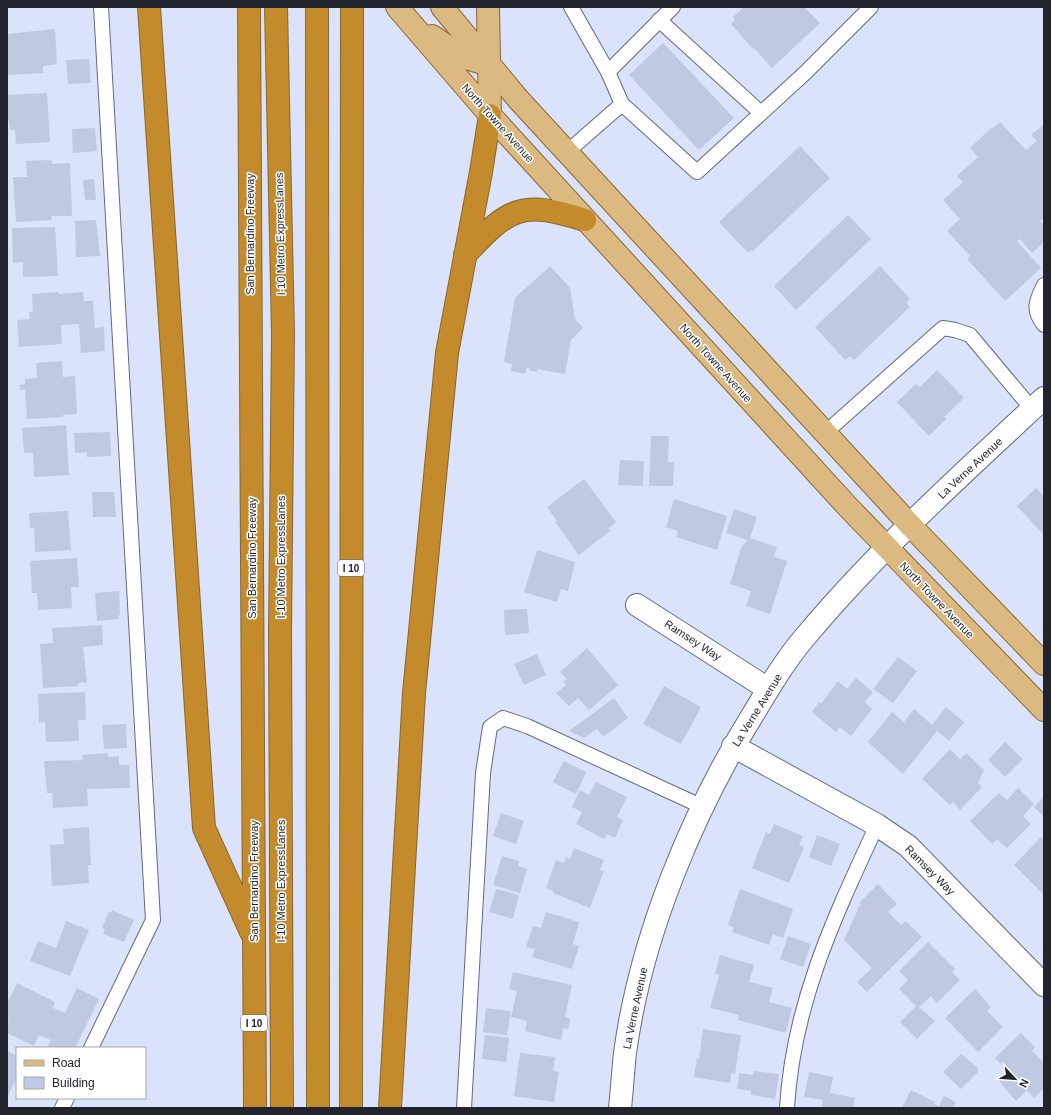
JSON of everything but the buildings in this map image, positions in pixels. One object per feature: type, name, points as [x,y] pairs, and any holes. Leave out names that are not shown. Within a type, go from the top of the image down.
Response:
[{"type":"highway","points":[[149,7],[204,828],[254,938]]},
{"type":"highway","name":"San Bernardino Freeway","points":[[249,7],[255,1108]]},
{"type":"highway","name":"I-10 Metro ExpressLanes","points":[[276,7],[282,333],[280,631],[282,1108]]},
{"type":"highway","points":[[317,7],[318,1108]]},
{"type":"highway","name":"I 10","points":[[350,1108],[352,7]]},
{"type":"highway","points":[[390,1108],[414,693],[447,352],[490,115]]},
{"type":"highway","points":[[465,255],[489,229],[506,216],[519,211],[538,209],[558,211],[586,220]]},
{"type":"main road","points":[[442,7],[489,65],[567,152],[910,525],[1044,664]]},
{"type":"main road","points":[[488,7],[490,115]]},
{"type":"main road","points":[[398,8],[437,41],[463,57],[489,65]]},
{"type":"main road","name":"North Towne Avenue","points":[[398,8],[490,115],[887,548],[1044,710]]},
{"type":"main road","name":"La Verne Avenue","points":[[620,1108],[625,1051],[639,983],[659,915],[691,832],[733,746],[768,689],[804,638],[910,525],[1040,404]]},
{"type":"main road","name":"Ramsey Way","points":[[637,604],[768,689]]},
{"type":"main road","name":"Ramsey Way","points":[[733,746],[877,825],[908,846],[1044,985]]},
{"type":"lane","points":[[91,1047],[153,920],[101,7]]},
{"type":"lane","points":[[571,7],[608,72],[622,104],[697,172],[806,73],[871,7]]},
{"type":"lane","points":[[608,72],[673,7]]},
{"type":"lane","points":[[660,20],[761,113]]},
{"type":"lane","points":[[567,152],[622,104]]},
{"type":"lane","points":[[1044,285],[1036,302],[1039,318],[1044,325]]},
{"type":"lane","points":[[825,433],[943,328],[970,335],[1040,404]]},
{"type":"lane","points":[[464,1108],[483,773],[490,727],[503,718],[527,726],[703,807]]},
{"type":"lane","points":[[787,1108],[789,1073],[814,970],[831,923],[877,825]]},
{"type":"lane","points":[[62,1108],[66,1099]]}]
